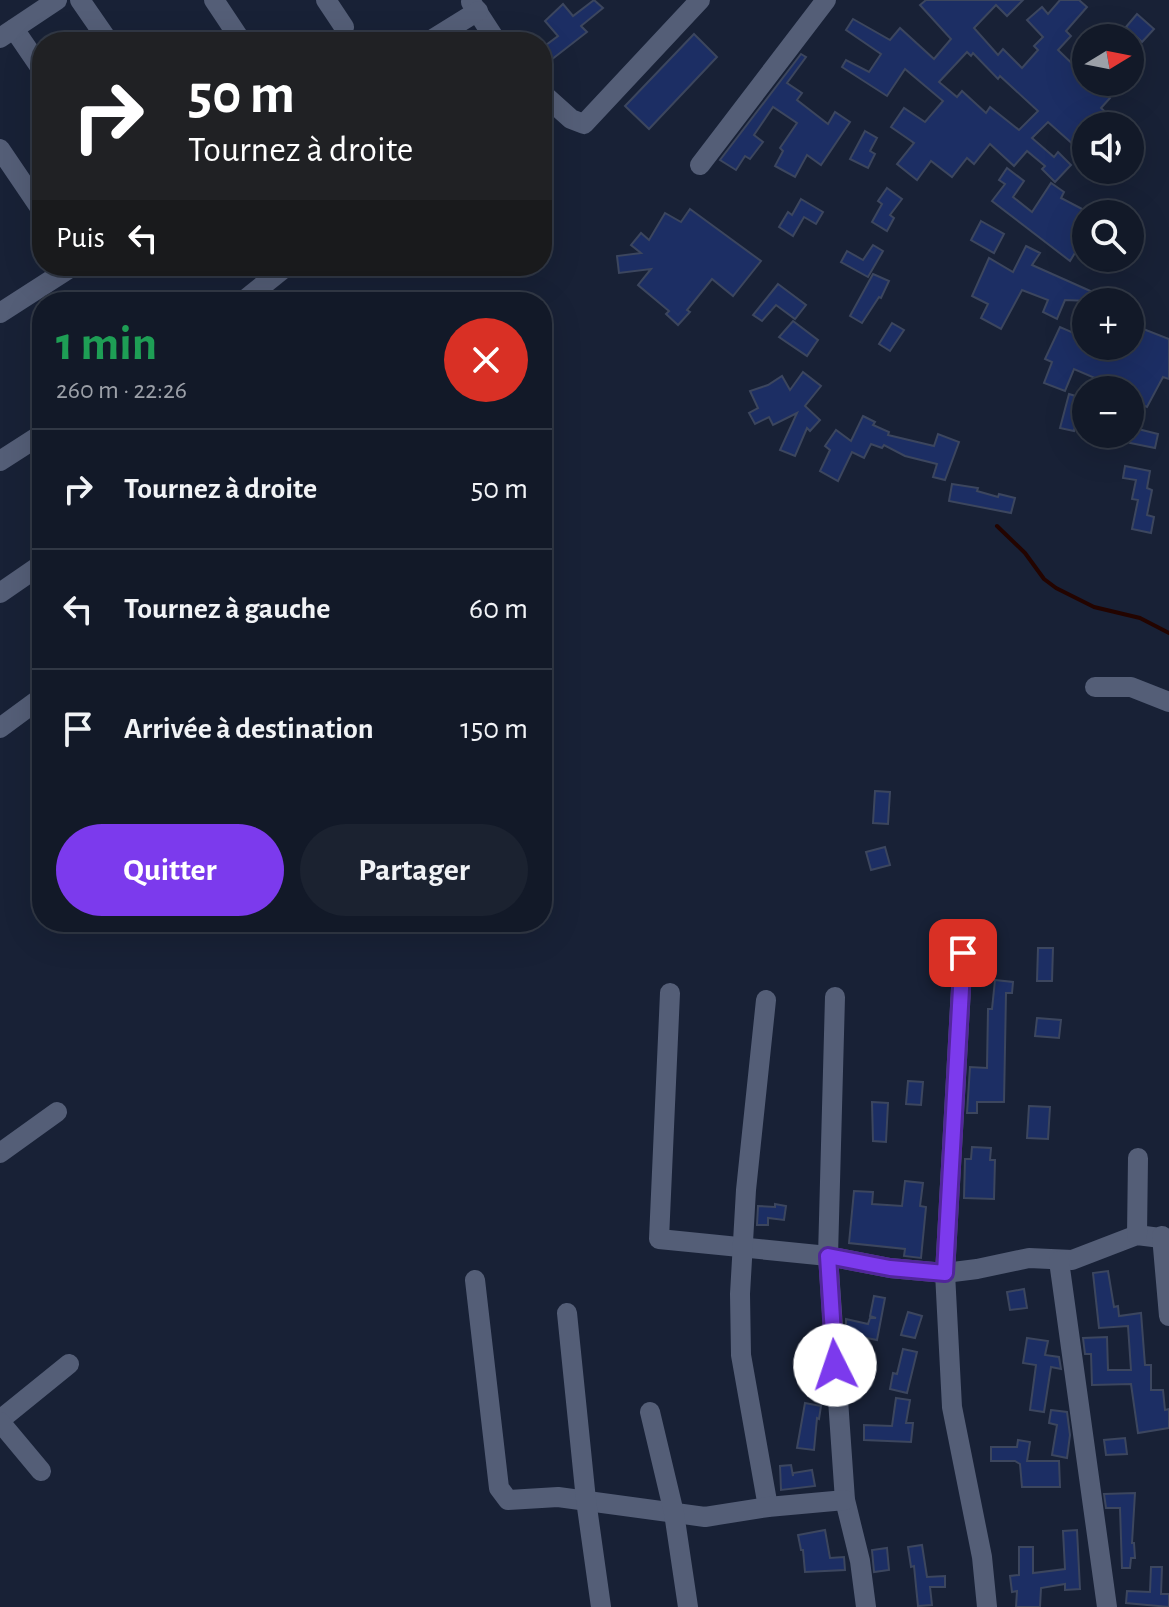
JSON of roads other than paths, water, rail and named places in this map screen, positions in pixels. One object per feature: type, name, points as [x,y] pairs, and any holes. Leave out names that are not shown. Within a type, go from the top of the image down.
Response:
[{"type":"street","points":[[32,59],[7,33],[57,0]]},
{"type":"street","points":[[80,0],[102,32]]},
{"type":"street","points":[[214,0],[235,32]]},
{"type":"street","points":[[326,0],[344,27]]},
{"type":"street","points":[[552,102],[571,119],[584,124],[700,0]]},
{"type":"street","points":[[700,165],[826,0]]},
{"type":"street","points":[[441,32],[474,6],[491,32]]},
{"type":"street","points":[[0,149],[32,196]]},
{"type":"street","points":[[33,292],[57,276]]},
{"type":"street","points":[[254,292],[274,276]]},
{"type":"street","points":[[0,313],[32,292]]},
{"type":"street","points":[[0,461],[32,440]]},
{"type":"street","points":[[0,593],[32,571]]},
{"type":"street","points":[[1095,687],[1131,687],[1169,702]]},
{"type":"street","points":[[0,728],[32,704]]},
{"type":"street","points":[[963,953],[945,1273],[952,1407],[973,1503],[987,1607]]},
{"type":"street","points":[[670,993],[659,1239],[744,1246],[945,1273],[1029,1258],[1072,1260],[1137,1235],[1165,1238],[1169,1316]]},
{"type":"street","points":[[835,997],[828,1256],[845,1500],[860,1561],[866,1607]]},
{"type":"street","points":[[766,1000],[746,1190],[740,1294],[741,1355],[768,1507]]},
{"type":"street","points":[[0,1153],[57,1112]]},
{"type":"street","points":[[1137,1235],[1138,1158]]},
{"type":"street","points":[[1059,1261],[1107,1607]]},
{"type":"street","points":[[475,1280],[499,1488],[508,1500],[543,1497],[586,1500],[718,1517],[768,1507],[845,1500]]},
{"type":"street","points":[[567,1313],[586,1500],[601,1607]]},
{"type":"street","points":[[41,1471],[0,1421],[69,1364]]},
{"type":"street","points":[[650,1412],[674,1513],[688,1607]]},
{"type":"waterway","points":[[997,526],[1025,553],[1044,579],[1056,588],[1094,607],[1140,618],[1169,633]]}]
